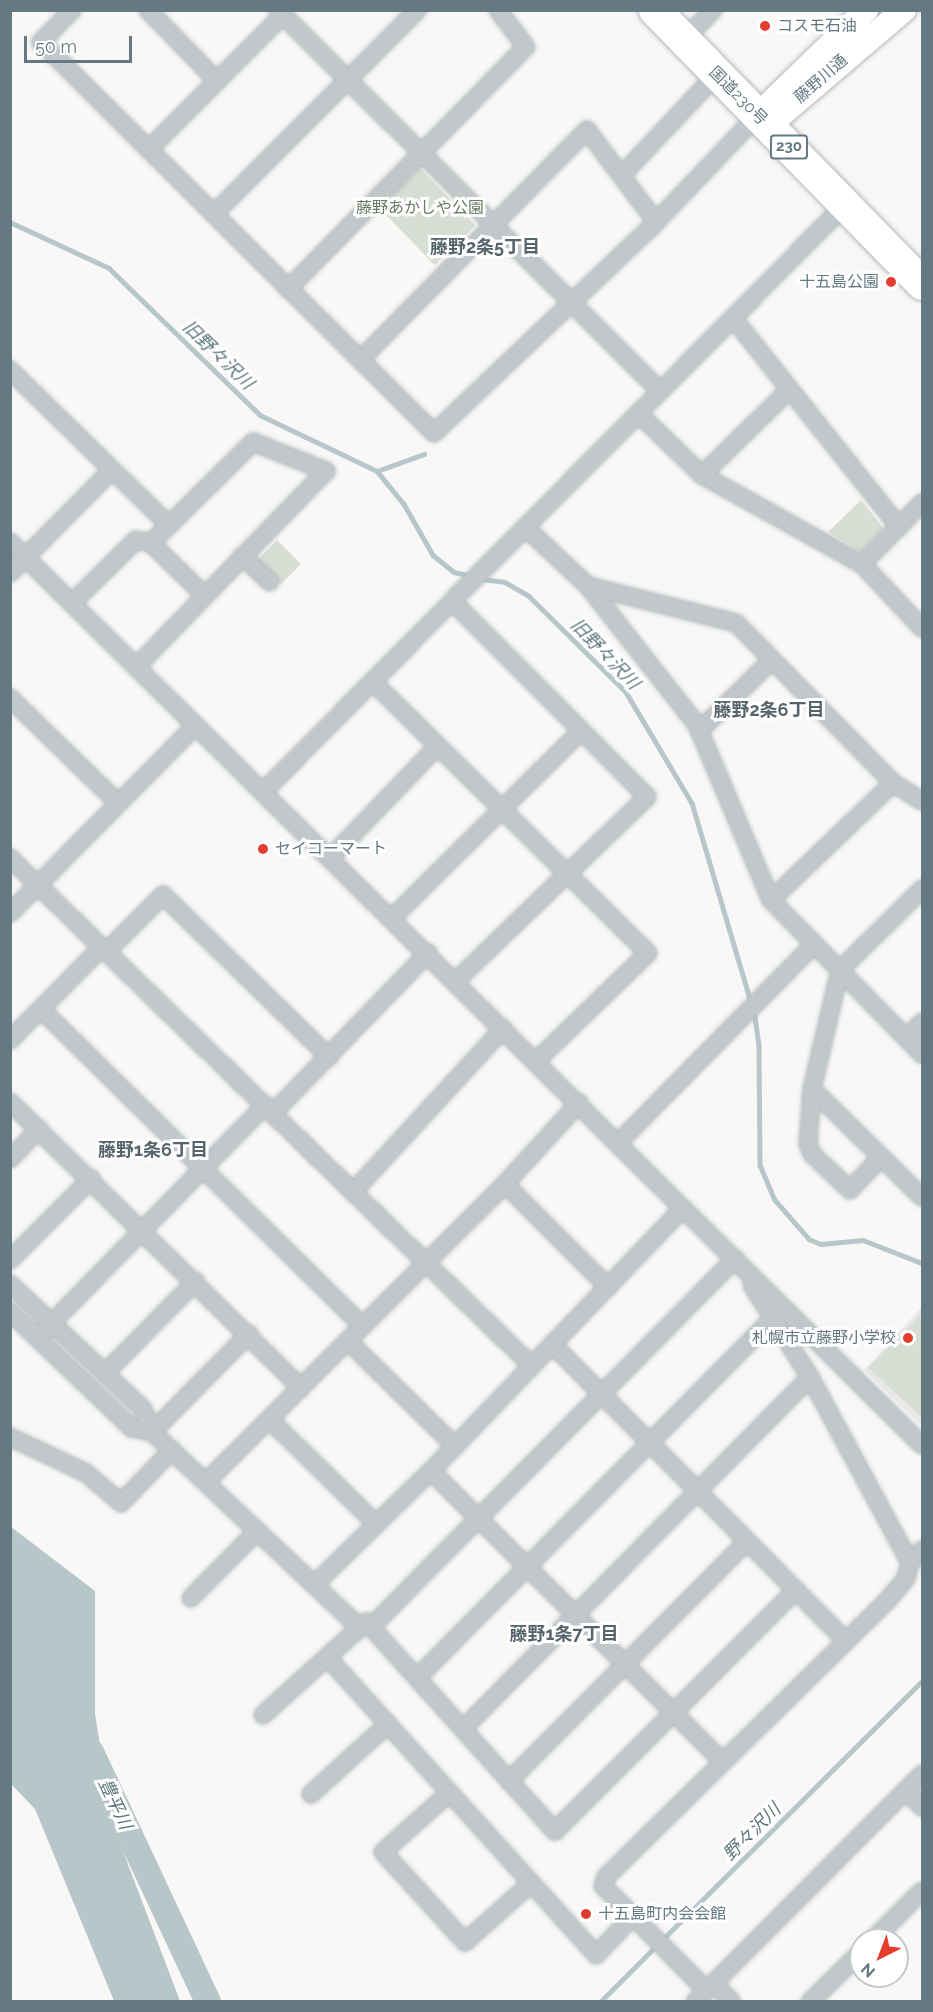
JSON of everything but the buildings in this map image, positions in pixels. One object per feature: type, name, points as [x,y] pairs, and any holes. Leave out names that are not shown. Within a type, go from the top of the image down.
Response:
[{"type":"highway","name":"国道230号","points":[[655,10],[922,284]]},
{"type":"street","points":[[72,10],[41,42],[434,433],[763,121]]},
{"type":"street","points":[[148,10],[217,81]]},
{"type":"street","points":[[214,214],[417,10]]},
{"type":"street","points":[[288,290],[526,47],[498,10]]},
{"type":"street","points":[[684,40],[713,10]]},
{"type":"street","name":"藤野川通","points":[[763,121],[866,10]]},
{"type":"street","name":"藤野川通","points":[[763,121],[904,10]]},
{"type":"street","points":[[149,149],[281,13],[660,390]]},
{"type":"street","points":[[622,175],[717,74]]},
{"type":"street","points":[[360,360],[587,130],[656,222]]},
{"type":"street","points":[[264,791],[845,205]]},
{"type":"street","points":[[733,318],[899,526]]},
{"type":"street","points":[[10,370],[169,525]]},
{"type":"street","points":[[702,475],[789,390]]},
{"type":"street","points":[[638,413],[702,475],[862,564],[922,628]]},
{"type":"street","points":[[137,666],[326,471],[253,442],[151,543]]},
{"type":"street","points":[[10,573],[112,470]]},
{"type":"street","points":[[862,564],[922,503]]},
{"type":"street","points":[[525,527],[588,586],[699,731],[771,900],[922,1054]]},
{"type":"street","points":[[73,602],[136,540],[151,543],[204,595]]},
{"type":"street","points":[[10,542],[619,1142],[922,1445]]},
{"type":"street","points":[[242,556],[270,582]]},
{"type":"street","points":[[588,586],[736,623],[893,783],[922,801]]},
{"type":"street","points":[[452,601],[647,797],[456,981]]},
{"type":"street","points":[[699,731],[771,660]]},
{"type":"street","points":[[373,682],[648,953],[536,1061]]},
{"type":"street","points":[[10,698],[118,803]]},
{"type":"street","points":[[10,913],[196,725]]},
{"type":"street","points":[[392,918],[581,731]]},
{"type":"street","points":[[331,857],[438,746]]},
{"type":"street","points":[[771,900],[893,783]]},
{"type":"street","points":[[10,858],[531,1365]]},
{"type":"street","points":[[881,1157],[850,1190],[812,1154],[808,1143],[812,1089],[840,970],[922,889]]},
{"type":"street","points":[[10,1040],[163,895],[328,1057]]},
{"type":"street","points":[[619,1142],[759,1003],[814,944]]},
{"type":"street","points":[[38,1337],[204,1167],[328,1057],[428,953]]},
{"type":"street","points":[[41,1009],[363,1326]]},
{"type":"street","points":[[907,1038],[922,1022]]},
{"type":"street","points":[[353,1192],[503,1029]]},
{"type":"street","points":[[812,1089],[922,1197]]},
{"type":"street","points":[[10,1102],[196,1281],[301,1389]]},
{"type":"street","points":[[206,1482],[505,1184],[579,1103]]},
{"type":"street","points":[[10,1159],[39,1130]]},
{"type":"street","points":[[10,1260],[91,1179]]},
{"type":"street","points":[[505,1184],[608,1287]]},
{"type":"street","points":[[314,1585],[374,1522],[431,1471],[683,1208]]},
{"type":"street","points":[[735,1259],[774,1317],[810,1377],[910,1563]]},
{"type":"street","points":[[263,1715],[366,1628],[479,1520],[735,1259]]},
{"type":"street","points":[[105,1373],[196,1281]]},
{"type":"street","points":[[10,1284],[143,1409],[152,1432],[256,1532],[366,1628],[417,1678],[555,1832],[796,1590]]},
{"type":"street","points":[[10,1312],[132,1428],[152,1432]]},
{"type":"street","points":[[417,1678],[774,1317]]},
{"type":"street","points":[[152,1432],[249,1335]]},
{"type":"street","points":[[348,1341],[455,1446]]},
{"type":"street","points":[[552,1344],[845,1640]]},
{"type":"street","points":[[463,1729],[810,1377]]},
{"type":"street","points":[[270,1420],[374,1522]]},
{"type":"street","points":[[10,1437],[87,1473],[121,1503],[172,1450]]},
{"type":"street","points":[[431,1471],[722,1760]]},
{"type":"street","points":[[191,1598],[256,1532]]},
{"type":"street","points":[[509,1781],[623,1663],[746,1542]]},
{"type":"street","points":[[732,2001],[705,1992],[603,1886],[606,1877],[906,1578],[910,1563],[922,1550]]},
{"type":"street","points":[[328,1658],[529,1885],[596,1955],[637,1920]]},
{"type":"street","points":[[311,1794],[388,1725]]},
{"type":"street","points":[[705,1992],[922,1774]]},
{"type":"street","points":[[906,1791],[922,1807]]},
{"type":"street","points":[[448,1794],[384,1852],[465,1942],[529,1885]]},
{"type":"street","points":[[885,1928],[922,1892]]},
{"type":"street","points":[[810,2001],[849,1964]]},
{"type":"shaded area","name":"札幌市立藤野小学校","points":[[922,1307],[922,1426],[864,1370]]},
{"type":"shaded area","points":[[10,1526],[95,1591],[95,1714],[113,1825],[180,2001],[114,2001],[35,1809],[11,1784]]},
{"type":"green space","name":"藤野あかしや公園","points":[[420,168],[476,226],[435,265],[379,208]]},
{"type":"green space","points":[[861,500],[884,529],[861,552],[828,532]]},
{"type":"green space","points":[[277,540],[301,564],[281,585],[256,561]]},
{"type":"green space","name":"札幌市立藤野小学校","points":[[922,1313],[922,1417],[868,1368]]},
{"type":"waterway","name":"旧野々沢川","points":[[10,222],[109,268],[260,415],[377,471],[404,504],[433,555],[454,572],[471,576]]},
{"type":"waterway","points":[[377,471],[424,454]]},
{"type":"waterway","name":"旧野々沢川","points":[[482,579],[505,582],[529,596],[626,692],[692,803],[751,1002]]},
{"type":"waterway","name":"旧野々沢川","points":[[754,1010],[759,1046],[760,1165],[775,1200],[809,1239],[821,1244],[863,1240],[922,1263]]},
{"type":"waterway","name":"野々沢川","points":[[663,1939],[922,1681]]},
{"type":"waterway","name":"豊平川","points":[[91,1752],[208,2002]]},
{"type":"waterway","name":"野々沢川","points":[[600,2002],[657,1945]]},
{"type":"place","name":"コスモ石油","points":[[765,26]]},
{"type":"place","name":"十五島公園","points":[[891,282]]},
{"type":"place","name":"セイコーマート","points":[[263,849]]},
{"type":"place","name":"札幌市立藤野小学校","points":[[908,1338]]},
{"type":"place","name":"十五島町内会会館","points":[[586,1914]]},
{"type":"district","name":"藤野2条5丁目","points":[[485,247]]},
{"type":"district","name":"藤野2条6丁目","points":[[769,710]]},
{"type":"district","name":"藤野1条6丁目","points":[[153,1150]]},
{"type":"district","name":"藤野1条7丁目","points":[[564,1634]]}]
